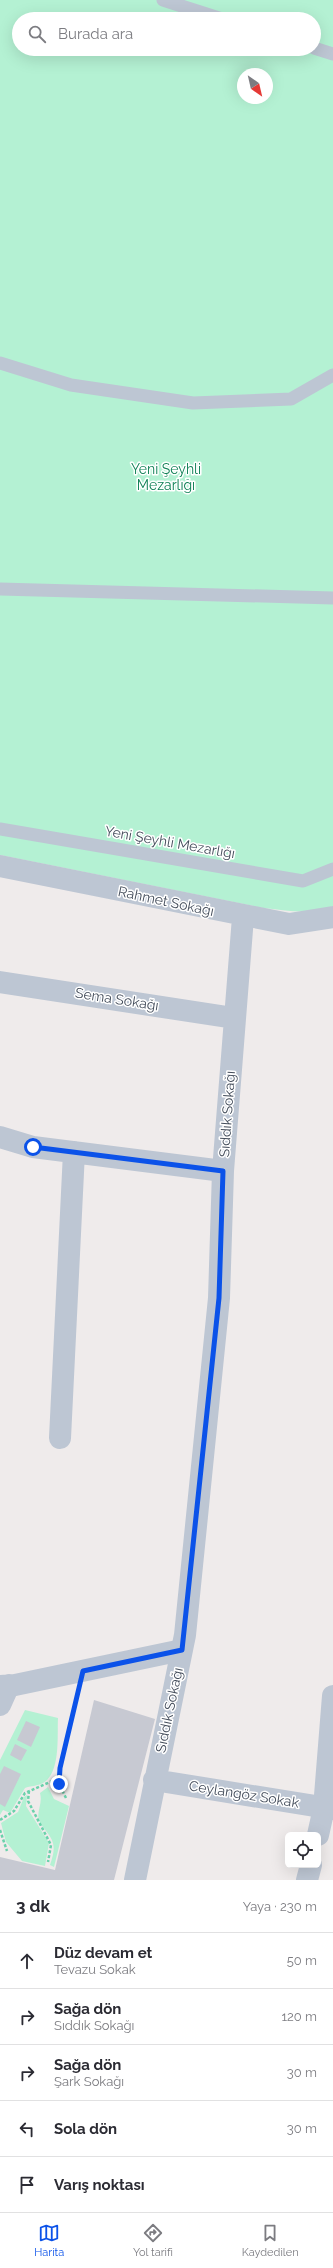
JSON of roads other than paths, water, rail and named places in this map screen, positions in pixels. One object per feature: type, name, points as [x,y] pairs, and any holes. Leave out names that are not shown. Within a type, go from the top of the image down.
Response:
[{"type":"street","name":"Rahmet Sokağı","points":[[0,866],[242,917],[288,924],[333,917]]},
{"type":"street","name":"Sıddık Sokağı","points":[[135,1880],[154,1780],[182,1650],[219,1298],[223,1171],[242,917]]},
{"type":"street","name":"Sema Sokağı","points":[[0,982],[234,1018]]},
{"type":"street","points":[[0,1137],[33,1147],[223,1171]]},
{"type":"street","points":[[60,1438],[74,1152]]},
{"type":"street","points":[[0,1705],[4,1686],[182,1650]]},
{"type":"street","points":[[319,1832],[329,1808],[333,1696]]},
{"type":"street","name":"Ceylangöz Sokak","points":[[154,1780],[329,1808]]},
{"type":"street","points":[[307,1880],[310,1868]]},
{"type":"lane","points":[[163,0],[200,12]]},
{"type":"lane","points":[[321,50],[333,54]]},
{"type":"lane","points":[[0,363],[71,385],[193,403],[291,399],[333,375]]},
{"type":"lane","points":[[0,589],[333,598]]},
{"type":"lane","name":"Yeni Şeyhli Mezarlığı","points":[[0,829],[303,881],[333,869]]}]
